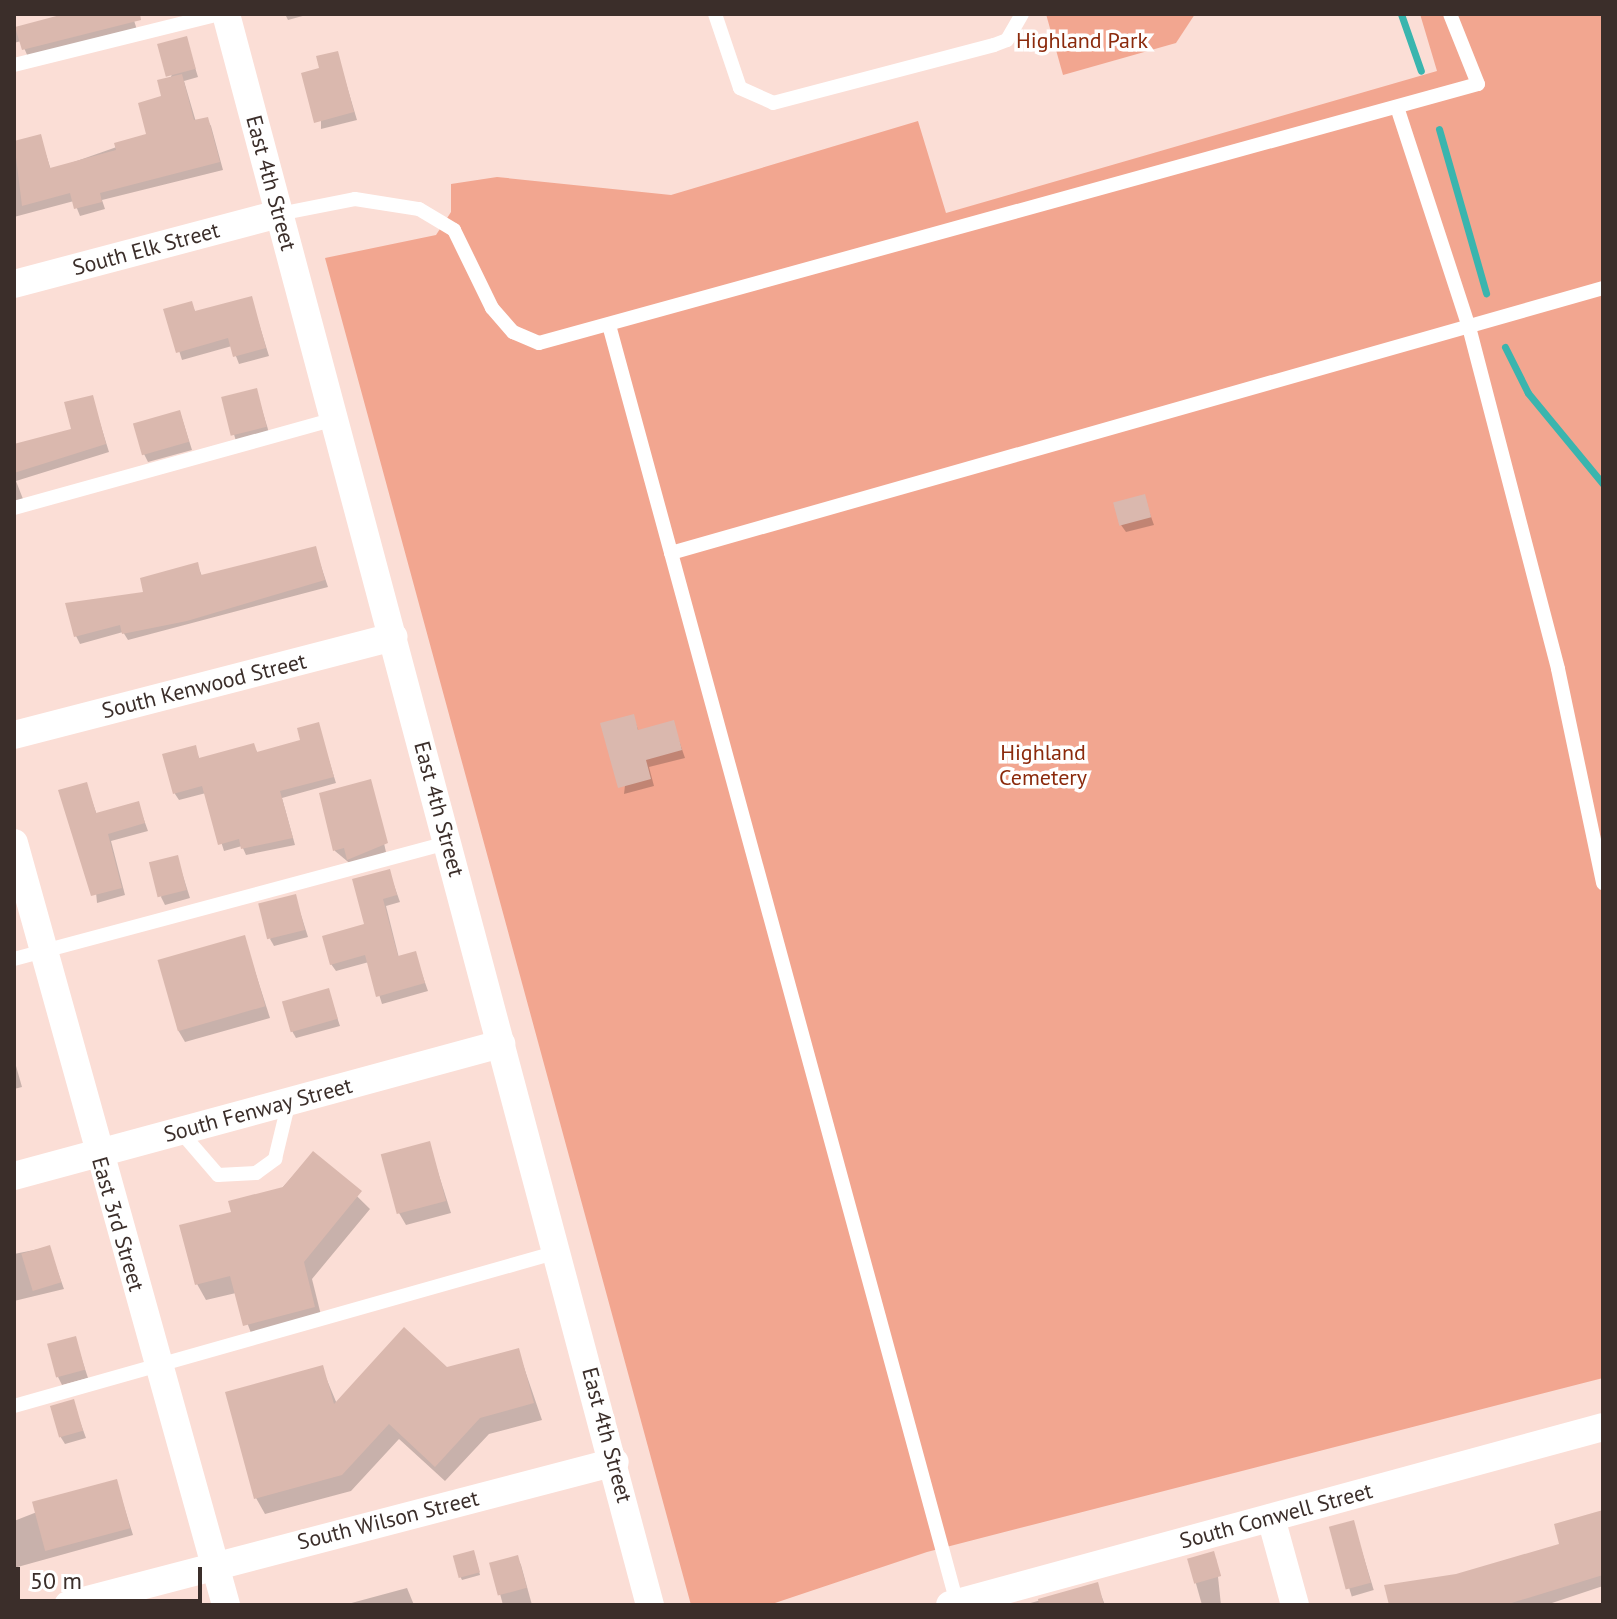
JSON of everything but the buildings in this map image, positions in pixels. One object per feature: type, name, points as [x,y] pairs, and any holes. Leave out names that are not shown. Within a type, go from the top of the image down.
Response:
[{"type":"street","name":"East 4th Street","points":[[223,14],[394,637],[615,1462],[650,1605]]},
{"type":"street","name":"South Elk Street","points":[[14,284],[279,214]]},
{"type":"street","name":"South Kenwood Street","points":[[14,735],[394,637]]},
{"type":"street","name":"East 3rd Street","points":[[14,843],[226,1605]]},
{"type":"street","name":"South Fenway Street","points":[[14,1176],[501,1044]]},
{"type":"street","name":"South Conwell Street","points":[[954,1604],[1603,1427]]},
{"type":"street","name":"South Wilson Street","points":[[68,1605],[615,1462]]},
{"type":"street","points":[[1271,1518],[1295,1605]]},
{"type":"lane","points":[[14,65],[223,14]]},
{"type":"lane","points":[[715,14],[740,88],[773,103],[994,45],[1007,40],[1022,14]]},
{"type":"lane","points":[[279,214],[355,199],[419,209],[454,230],[492,308],[513,332],[539,343],[1478,84],[1450,14]]},
{"type":"lane","points":[[1397,107],[1469,327],[1558,669],[1603,883]]},
{"type":"lane","points":[[671,553],[1603,288]]},
{"type":"lane","points":[[609,325],[954,1604]]},
{"type":"lane","points":[[14,508],[334,419]]},
{"type":"lane","points":[[14,959],[448,843]]},
{"type":"lane","points":[[180,1131],[218,1175],[256,1173],[275,1159],[289,1101]]},
{"type":"lane","points":[[14,1406],[558,1252]]},
{"type":"green space","name":"Highland Park","points":[[1046,14],[1195,14],[1176,43],[1063,75]]},
{"type":"green space","name":"Highland Cemetery","points":[[1420,14],[1603,14],[1603,1378],[927,1552],[769,1605],[691,1605],[325,258],[436,235],[451,212],[451,184],[497,177],[671,195],[918,121],[946,213],[1437,71]]},
{"type":"waterway","points":[[1401,14],[1421,71]]},
{"type":"waterway","points":[[1439,129],[1486,293]]},
{"type":"waterway","points":[[1505,347],[1528,393],[1603,484]]}]
